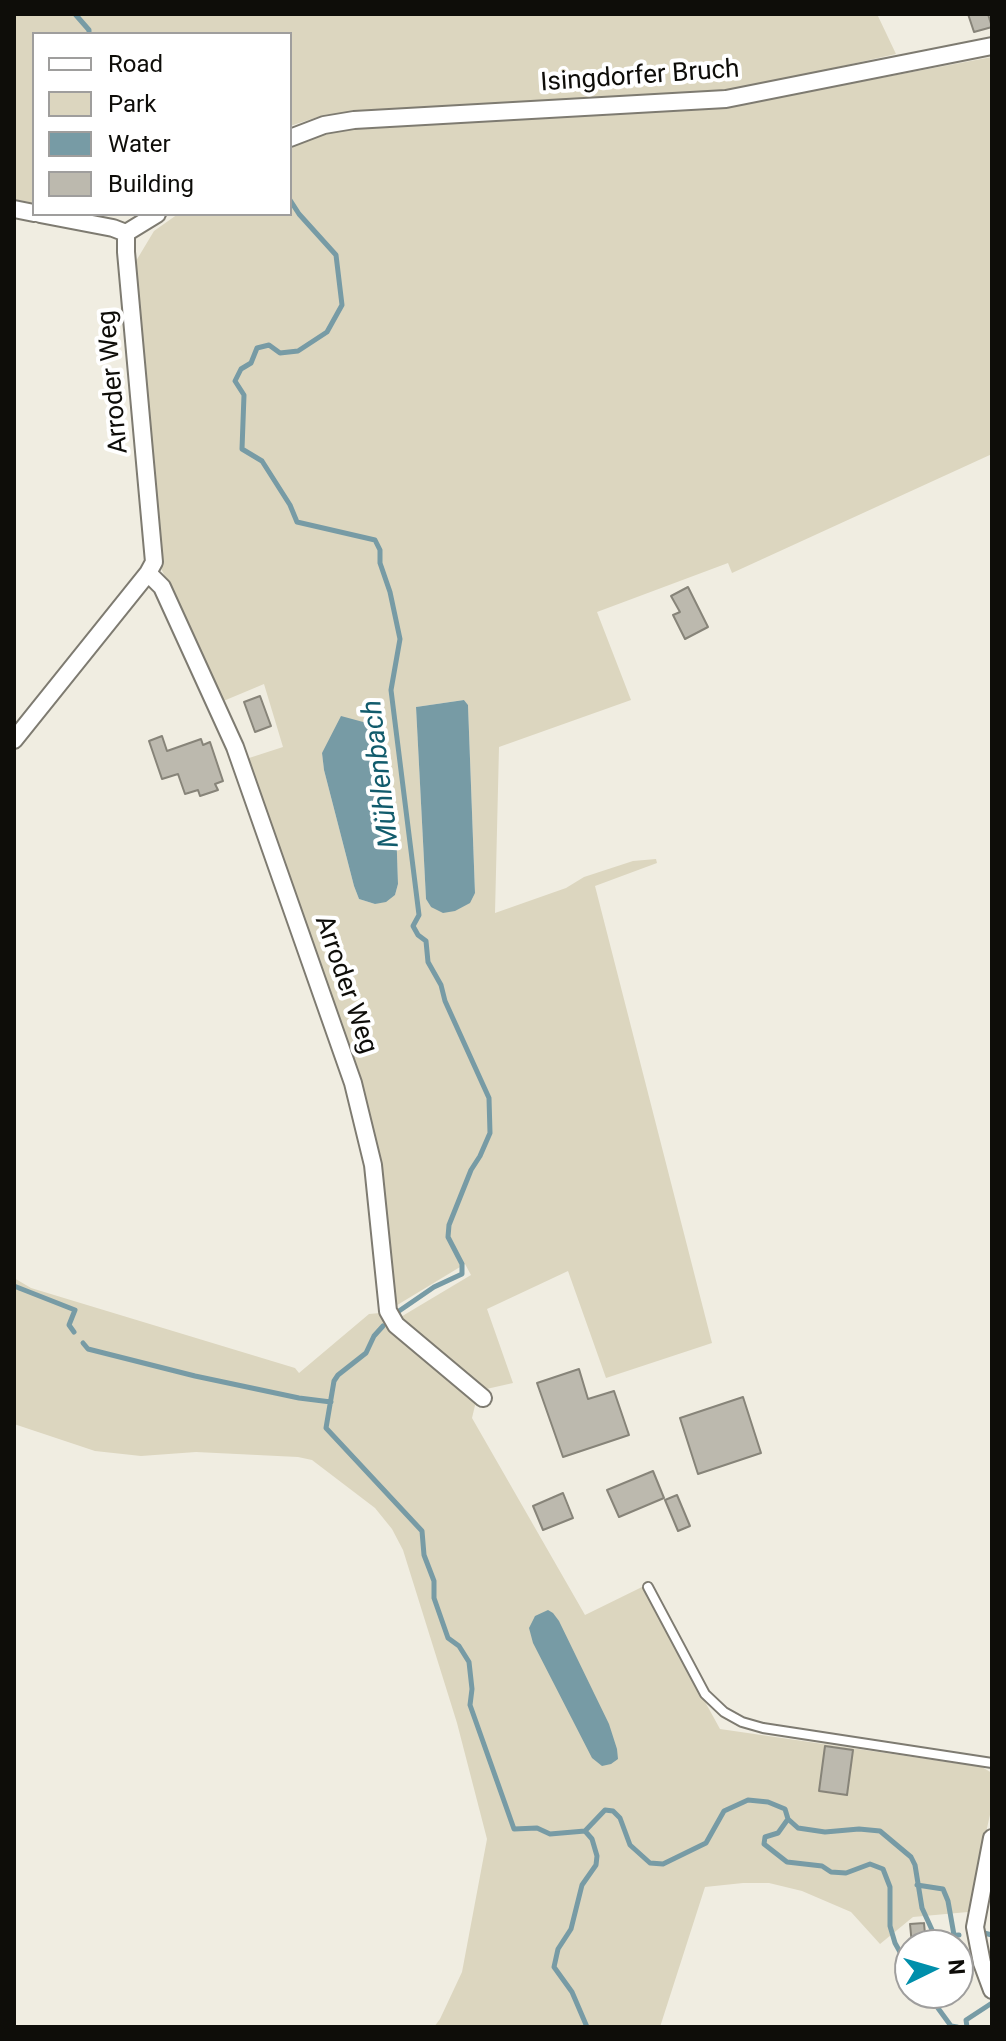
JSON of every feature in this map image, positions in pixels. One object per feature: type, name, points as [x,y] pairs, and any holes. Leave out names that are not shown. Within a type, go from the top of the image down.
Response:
[{"type":"street","name":"Isingdorfer Bruch","points":[[292,137],[324,125],[354,120],[726,99],[992,46]]},
{"type":"street","points":[[50,216],[126,233],[154,216]]},
{"type":"street","name":"Arroder Weg","points":[[126,233],[154,554],[148,573],[162,587],[235,747],[353,1083],[373,1165],[386,1303],[390,1316],[396,1325],[483,1398]]},
{"type":"street","points":[[14,740],[148,573]]},
{"type":"street","points":[[992,1838],[975,1927],[976,1941],[992,1990]]},
{"type":"lane","points":[[648,1587],[705,1694],[724,1712],[742,1722],[763,1728],[992,1763]]},
{"type":"green space","points":[[14,14],[877,14],[896,54],[731,91],[361,111],[324,115],[292,125],[292,32],[32,32],[32,203],[14,199]]},
{"type":"green space","points":[[992,57],[992,454],[732,573],[728,563],[597,612],[631,700],[499,747],[495,913],[566,888],[584,877],[633,861],[656,859],[657,863],[595,886],[712,1343],[606,1378],[568,1271],[487,1309],[513,1383],[482,1390],[399,1318],[471,1275],[465,1264],[394,1307],[381,1164],[372,1122],[246,759],[283,747],[264,684],[221,702],[161,568],[155,472],[135,279],[136,261],[154,231],[175,216],[292,216],[292,146],[325,133],[354,127],[725,107]],"holes":[[[464,700],[468,705],[475,893],[431,907],[426,899],[416,707]],[[322,752],[396,825],[398,884],[395,895],[375,904],[359,899],[324,770]]]},
{"type":"green space","points":[[14,1278],[31,1288],[295,1368],[299,1373],[369,1314],[380,1313],[390,1330],[477,1397],[472,1418],[585,1615],[642,1587],[720,1729],[982,1767],[992,1773],[992,1806],[968,1912],[913,1917],[894,1929],[894,1933],[880,1944],[851,1912],[802,1891],[769,1883],[705,1887],[660,2027],[434,2027],[462,1972],[487,1839],[457,1723],[403,1550],[392,1529],[375,1508],[312,1460],[196,1452],[141,1456],[95,1451],[14,1424]]},
{"type":"water","points":[[464,700],[468,705],[475,893],[470,903],[443,913],[431,907],[426,899],[416,707]]},
{"type":"water","points":[[341,716],[378,726],[386,738],[396,825],[398,884],[395,895],[386,902],[375,904],[359,899],[324,770],[322,753]]},
{"type":"water","points":[[548,1610],[559,1621],[609,1724],[618,1759],[611,1764],[602,1766],[592,1758],[533,1643],[529,1628],[535,1616]]},
{"type":"building","points":[[968,14],[988,14],[992,27],[974,32]]},
{"type":"building","points":[[688,587],[708,627],[685,639],[673,615],[680,612],[671,596]]},
{"type":"building","points":[[260,696],[271,726],[255,732],[244,702]]},
{"type":"building","points":[[162,736],[167,751],[201,739],[203,745],[210,742],[223,781],[215,784],[218,790],[200,796],[198,790],[185,794],[178,774],[162,779],[149,741]]},
{"type":"building","points":[[579,1369],[588,1399],[614,1391],[629,1435],[563,1457],[537,1383]]},
{"type":"building","points":[[743,1397],[761,1453],[698,1474],[680,1418]]},
{"type":"building","points":[[653,1471],[664,1498],[619,1517],[607,1490]]},
{"type":"building","points":[[563,1493],[573,1518],[543,1530],[533,1506]]},
{"type":"building","points":[[677,1495],[690,1526],[678,1531],[665,1500]]},
{"type":"building","points":[[825,1746],[853,1750],[847,1795],[819,1791]]},
{"type":"building","points":[[924,1923],[925,1929],[910,1929],[910,1924]]},
{"type":"waterway","name":"Mühlenbach","points":[[75,14],[89,32]]},
{"type":"waterway","name":"Mühlenbach","points":[[292,203],[336,255],[342,305],[327,332],[298,351],[280,353],[269,345],[257,348],[251,363],[241,369],[235,381],[244,395],[242,449],[262,461],[297,522],[375,540],[380,550],[380,563],[400,639],[391,690],[419,915],[413,926],[426,941],[428,962],[441,985],[445,1001],[489,1098],[490,1133],[449,1225],[448,1237],[462,1264],[462,1274],[434,1287],[399,1311]]},
{"type":"waterway","points":[[14,1286],[75,1310],[69,1325],[74,1332]]},
{"type":"waterway","name":"Mühlenbach","points":[[383,1326],[366,1353],[334,1381],[326,1428],[422,1531],[424,1555],[434,1581],[434,1598],[448,1638],[459,1646],[469,1662],[470,1705],[514,1829],[537,1828],[550,1834],[585,1831]]},
{"type":"waterway","points":[[83,1343],[88,1349],[195,1376],[331,1402]]},
{"type":"waterway","points":[[587,2027],[572,1992],[554,1967],[558,1949],[571,1929],[582,1885],[596,1865],[592,1839],[585,1831],[605,1810],[613,1811],[620,1818],[630,1845],[650,1863],[663,1864],[706,1843],[724,1811],[748,1800],[768,1802],[785,1809],[788,1819],[798,1828],[825,1832],[880,1831],[911,1857],[922,1908],[932,1929]]},
{"type":"waterway","points":[[788,1819],[778,1833],[765,1837],[764,1844],[787,1862],[822,1866],[831,1872],[846,1873],[870,1864],[883,1869],[890,1887],[890,1926],[894,1940]]},
{"type":"waterway","points":[[917,1885],[943,1889],[953,1929]]},
{"type":"waterway","points":[[984,1933],[992,1935]]},
{"type":"waterway","points":[[967,2027],[966,2020],[992,2003]]},
{"type":"waterway","points":[[939,2009],[951,2026],[957,2027]]}]
